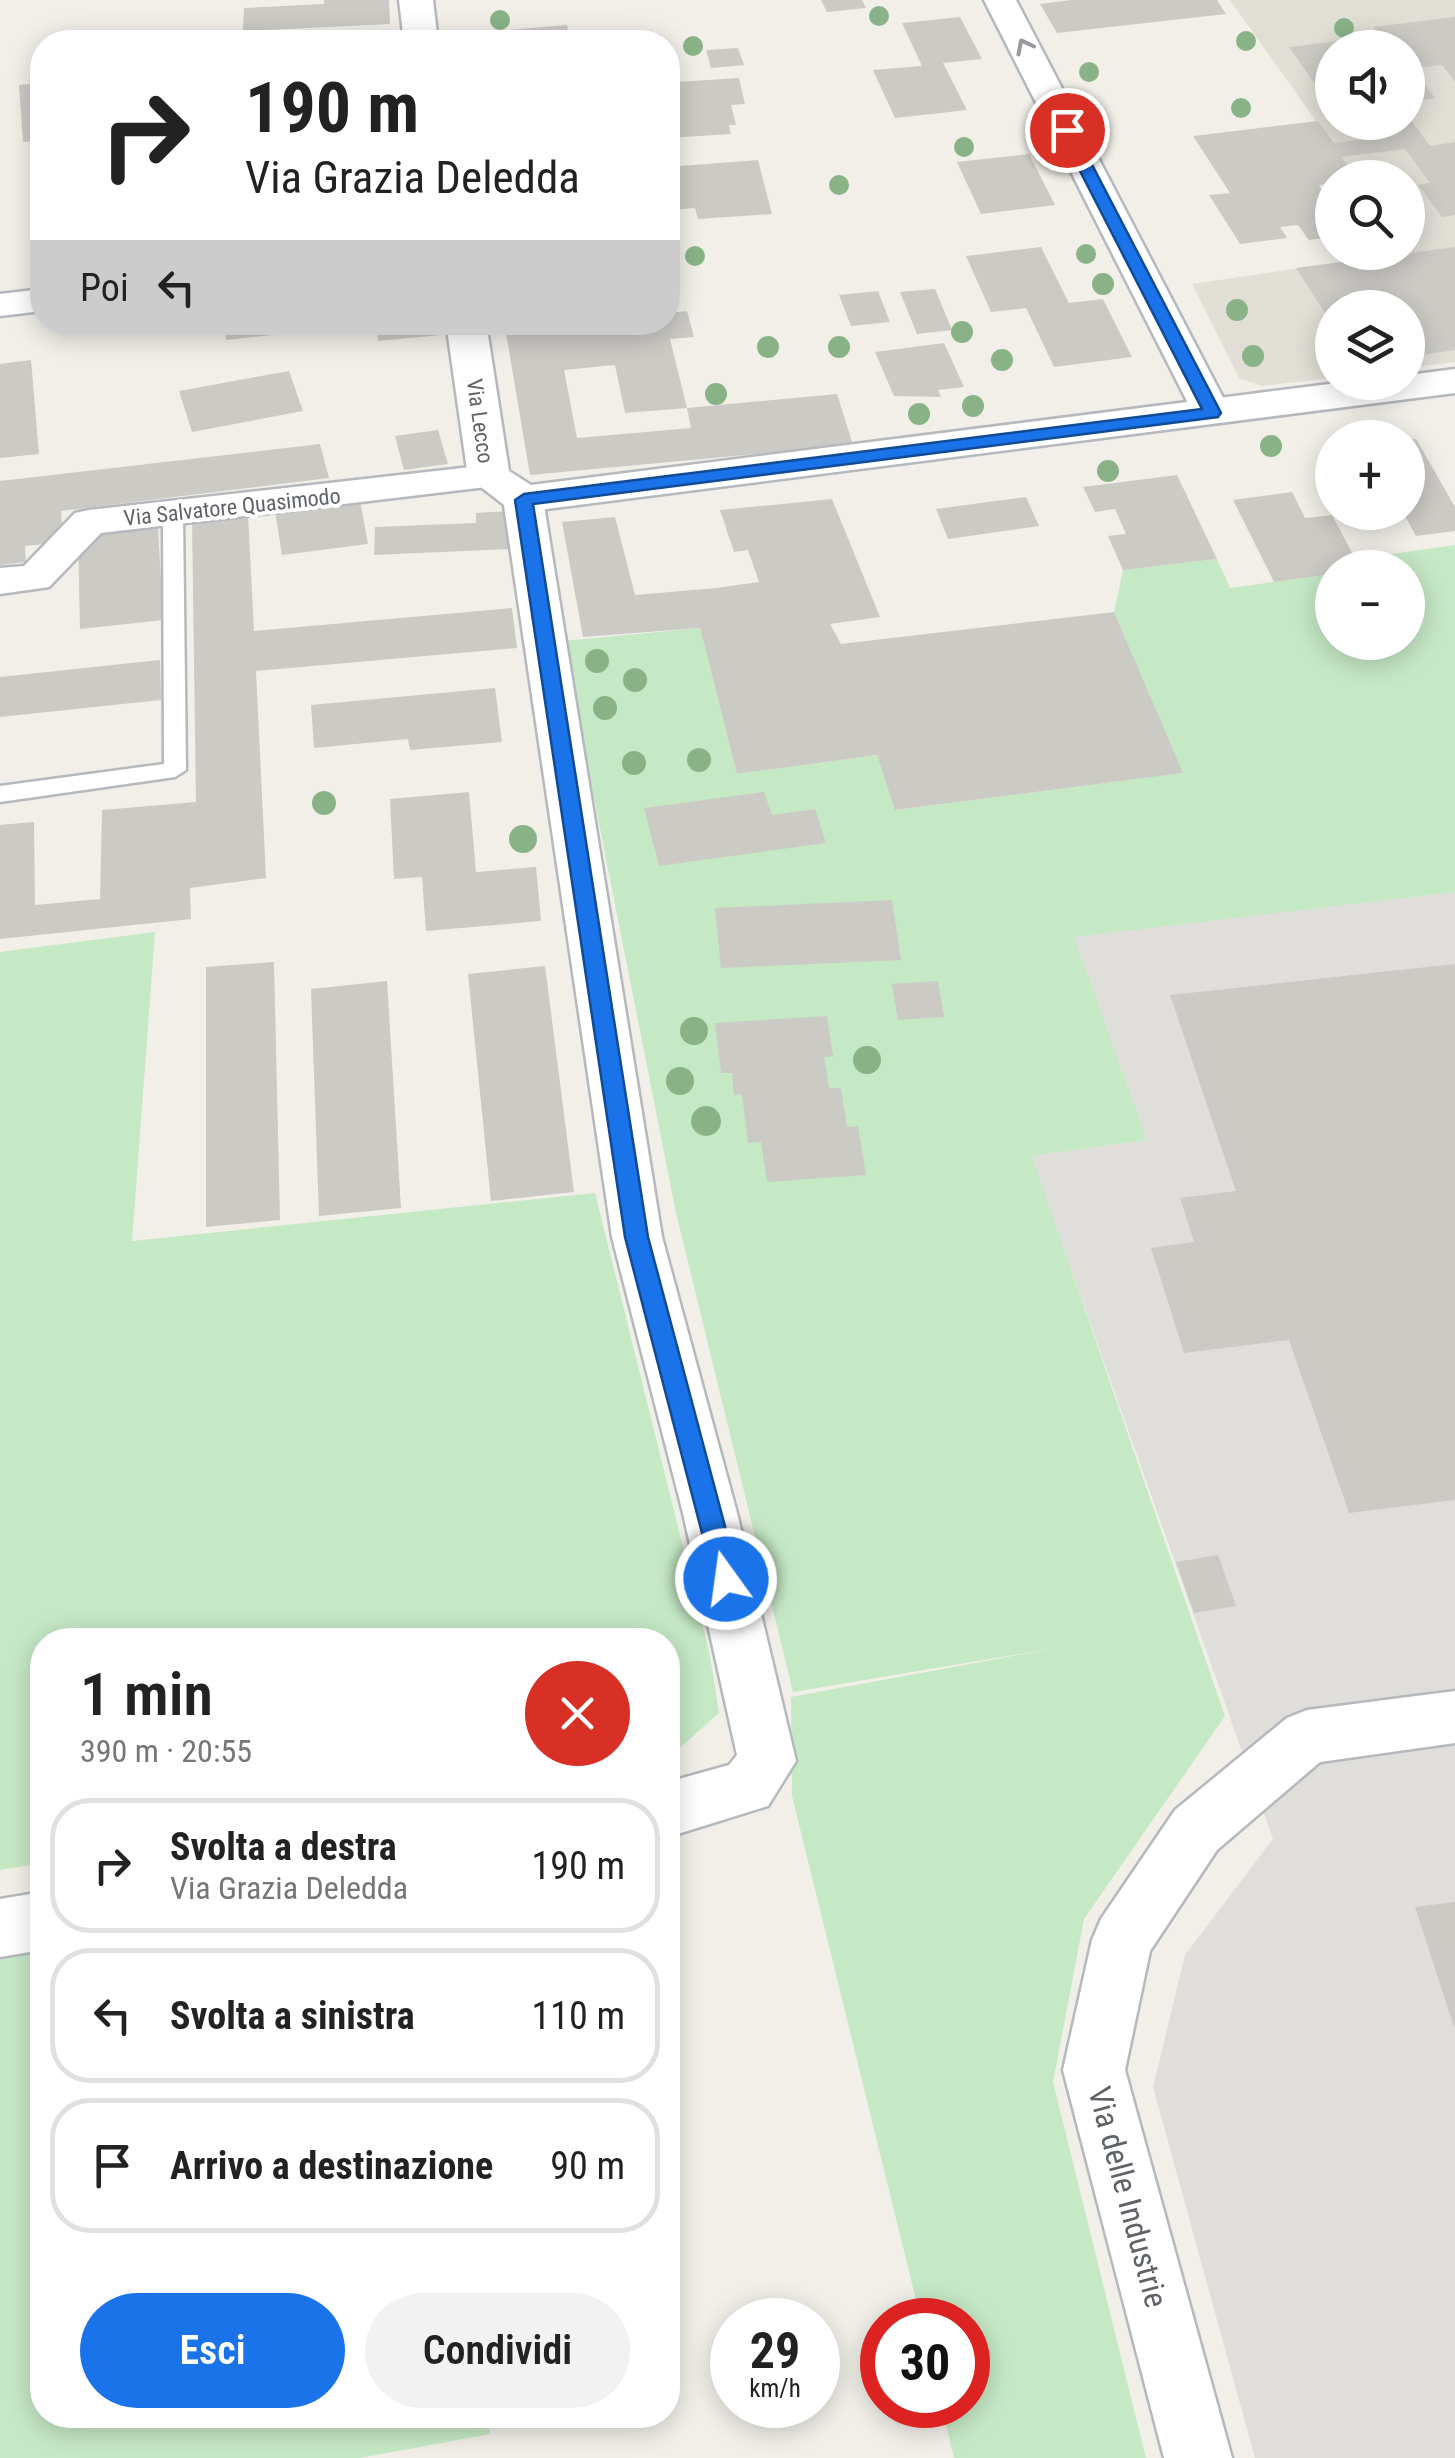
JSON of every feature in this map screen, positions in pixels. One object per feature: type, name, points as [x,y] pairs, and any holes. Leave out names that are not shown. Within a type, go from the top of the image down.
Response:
[{"type":"street","points":[[416,0],[420,30]]},
{"type":"street","points":[[1000,0],[1212,413]]},
{"type":"street","points":[[0,305],[30,301]]},
{"type":"street","name":"Via Lecco","points":[[469,335],[506,488]]},
{"type":"street","points":[[680,1806],[748,1787],[768,1761],[710,1513],[637,1237],[506,488],[1212,413],[1455,382]]},
{"type":"street","name":"Via Salvatore Quasimodo","points":[[0,581],[35,578],[89,522],[506,488]]},
{"type":"street","name":"Via delle Industrie","points":[[1198,2458],[1094,2070],[1122,1940],[1196,1830],[1306,1737],[1455,1717]]},
{"type":"street","points":[[0,1928],[30,1922]]},
{"type":"lane","points":[[0,794],[174,770],[173,515]]},
{"type":"shaded area","points":[[1230,0],[1455,0],[1455,362],[1425,366],[1425,290],[1315,290],[1315,380],[1262,386],[1239,378],[1192,284],[1315,266],[1315,270],[1425,270],[1425,160],[1344,160],[1330,140],[1425,140],[1425,30],[1315,30],[1315,119]]},
{"type":"shaded area","points":[[1455,892],[1455,2458],[1255,2458],[1153,2087],[1185,1955],[1273,1839],[1031,1156],[1147,1140],[1073,936]]},
{"type":"green space","points":[[1455,545],[1455,892],[1074,937],[1147,1140],[1032,1156],[1225,1716],[1084,1919],[1053,2082],[1146,2458],[954,2458],[947,2428],[990,2428],[990,2298],[916,2298],[792,1796],[791,1697],[1056,1648],[793,1692],[676,1213],[563,641],[700,628],[737,774],[877,755],[896,810],[1182,773],[1114,612],[1123,570],[1217,559],[1230,588],[1315,576],[1315,660],[1425,660],[1425,550],[1420,550]]},
{"type":"green space","points":[[155,932],[132,1241],[595,1193],[710,1656],[719,1713],[680,1747],[680,1628],[30,1628],[30,1865],[0,1870],[0,952]]},
{"type":"green space","points":[[30,1914],[30,2428],[489,2428],[490,2434],[360,2458],[0,2458],[0,1918]]},
{"type":"building","points":[[324,0],[389,0],[390,24],[243,30],[244,8],[324,4]]},
{"type":"building","points":[[821,0],[862,0],[866,8],[827,12]]},
{"type":"building","points":[[1072,0],[1217,0],[1226,14],[1057,33],[1040,4]]},
{"type":"building","points":[[960,17],[982,59],[943,63],[967,110],[895,118],[873,70],[922,66],[902,23]]},
{"type":"building","points":[[1455,17],[1455,82],[1442,65],[1425,67],[1425,30],[1373,27]]},
{"type":"building","points":[[567,25],[568,30],[507,30]]},
{"type":"building","points":[[1315,44],[1315,84],[1289,47]]},
{"type":"building","points":[[738,48],[744,65],[711,68],[706,50]]},
{"type":"building","points":[[739,78],[745,104],[731,105],[736,125],[729,125],[731,134],[680,137],[680,82]]},
{"type":"building","points":[[30,84],[30,141],[23,142],[19,85]]},
{"type":"building","points":[[1425,85],[1435,98],[1425,99]]},
{"type":"building","points":[[1315,121],[1315,140],[1334,143],[1425,139],[1430,146],[1455,142],[1455,215],[1442,217],[1425,194],[1425,184],[1430,183],[1425,176],[1425,160],[1413,160],[1405,149],[1342,157],[1344,160],[1315,160],[1315,239],[1309,240],[1298,225],[1280,227],[1287,238],[1240,244],[1209,195],[1230,193],[1193,136]]},
{"type":"building","points":[[1029,154],[1055,205],[981,214],[957,162]]},
{"type":"building","points":[[758,160],[772,214],[698,219],[695,208],[680,209],[680,166]]},
{"type":"building","points":[[1041,247],[1069,303],[1103,299],[1132,357],[1054,367],[1026,308],[991,312],[966,256]]},
{"type":"building","points":[[1455,247],[1455,350],[1425,354],[1425,290],[1315,290],[1315,298],[1296,268],[1425,270],[1425,251]]},
{"type":"building","points":[[935,289],[952,330],[917,334],[900,292]]},
{"type":"building","points":[[878,291],[890,322],[851,326],[839,295]]},
{"type":"building","points":[[687,311],[694,337],[670,339],[687,408],[837,394],[853,445],[530,475],[506,335],[680,335],[680,312]],"holes":[[[615,365],[625,413],[687,408],[691,428],[577,438],[564,370]]]},
{"type":"building","points":[[225,335],[273,335],[226,340]]},
{"type":"building","points":[[377,335],[442,335],[378,341]]},
{"type":"building","points":[[944,343],[964,387],[938,390],[941,397],[894,396],[875,352]]},
{"type":"building","points":[[31,360],[39,454],[0,458],[0,364]]},
{"type":"building","points":[[289,371],[303,411],[192,432],[179,391]]},
{"type":"building","points":[[438,430],[448,464],[404,470],[395,436]]},
{"type":"building","points":[[320,444],[329,478],[61,511],[63,542],[25,546],[26,562],[0,565],[0,481]]},
{"type":"building","points":[[1425,455],[1455,507],[1455,531],[1416,536],[1413,530],[1425,530]]},
{"type":"building","points":[[1177,475],[1217,559],[1123,570],[1108,536],[1126,534],[1115,509],[1095,512],[1083,487]]},
{"type":"building","points":[[1292,492],[1305,518],[1315,517],[1315,530],[1340,530],[1350,550],[1315,550],[1315,576],[1274,582],[1233,500]]},
{"type":"building","points":[[1026,497],[1039,526],[948,539],[936,509]]},
{"type":"building","points":[[832,499],[880,617],[830,624],[841,644],[1114,612],[1183,773],[895,810],[877,755],[737,774],[700,628],[583,637],[562,522],[615,517],[635,595],[759,582],[748,550],[734,552],[720,510]]},
{"type":"building","points":[[360,500],[368,544],[282,555],[275,511]]},
{"type":"building","points":[[510,511],[512,549],[374,555],[375,527],[476,523],[476,513]]},
{"type":"building","points":[[248,515],[254,631],[512,608],[517,648],[256,671],[266,878],[190,888],[191,919],[0,939],[0,825],[34,822],[35,905],[100,899],[102,810],[196,802],[192,520]]},
{"type":"building","points":[[158,527],[163,620],[80,629],[78,536]]},
{"type":"building","points":[[160,660],[161,700],[0,717],[0,677]]},
{"type":"building","points":[[495,688],[502,742],[410,750],[408,739],[314,748],[311,705]]},
{"type":"building","points":[[469,792],[476,872],[536,867],[541,921],[426,931],[422,877],[394,879],[390,799]]},
{"type":"building","points":[[764,792],[772,815],[815,809],[826,843],[659,866],[644,808]]},
{"type":"building","points":[[892,900],[901,960],[721,968],[715,908]]},
{"type":"building","points":[[274,962],[280,1220],[206,1227],[206,967]]},
{"type":"building","points":[[1455,964],[1455,1500],[1349,1513],[1289,1340],[1184,1353],[1151,1248],[1194,1242],[1180,1198],[1236,1191],[1170,995]]},
{"type":"building","points":[[545,966],[574,1192],[491,1201],[468,974]]},
{"type":"building","points":[[387,981],[401,1208],[319,1216],[311,989]]},
{"type":"building","points":[[938,981],[944,1017],[898,1020],[892,984]]},
{"type":"building","points":[[827,1016],[833,1056],[824,1057],[829,1088],[841,1088],[847,1127],[858,1126],[866,1175],[767,1182],[761,1142],[748,1143],[742,1094],[734,1095],[732,1073],[721,1073],[715,1023]]},
{"type":"building","points":[[1218,1555],[1236,1606],[1194,1613],[1176,1562]]},
{"type":"building","points":[[1455,1902],[1455,2027],[1454,2027],[1415,1907]]},
{"type":"route","points":[[726,1579],[637,1237],[524,500],[1212,413],[1067,130]]}]
